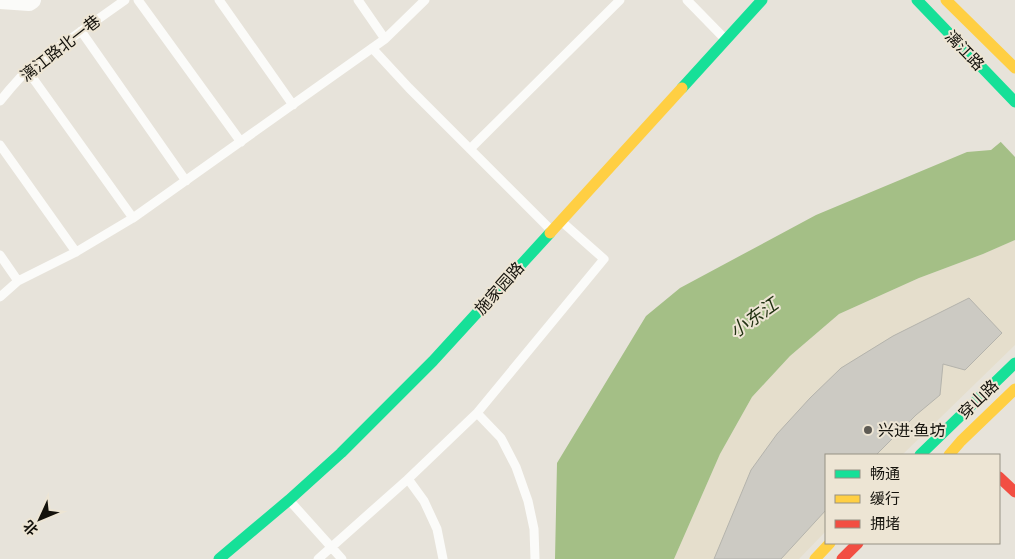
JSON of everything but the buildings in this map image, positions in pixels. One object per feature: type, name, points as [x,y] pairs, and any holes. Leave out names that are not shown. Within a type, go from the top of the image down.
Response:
[{"type":"main road","name":"施家园路","points":[[219,559],[341,453],[420,374],[762,0]]},
{"type":"main road","name":"漓江路","points":[[917,0],[1004,65]]},
{"type":"main road","name":"漓江路","points":[[946,0],[1004,65],[1014,101]]},
{"type":"main road","name":"穿山路","points":[[921,454],[1015,363]]},
{"type":"main road","name":"穿山路","points":[[952,454],[962,441],[1015,389]]},
{"type":"main road","points":[[948,428],[971,450]]},
{"type":"main road","points":[[938,439],[952,454]]},
{"type":"main road","points":[[1000,478],[1015,492]]},
{"type":"main road","points":[[815,559],[829,544]]},
{"type":"main road","points":[[842,559],[857,544]]},
{"type":"street","points":[[0,0],[29,2],[32,0]]},
{"type":"lane","name":"漓江路北一巷","points":[[0,102],[27,70],[124,0]]},
{"type":"lane","points":[[138,0],[240,142]]},
{"type":"lane","points":[[219,0],[293,105]]},
{"type":"lane","points":[[358,0],[385,39]]},
{"type":"lane","points":[[0,297],[18,281],[76,252],[133,218],[186,181],[385,39],[425,0]]},
{"type":"lane","points":[[470,149],[620,0]]},
{"type":"lane","points":[[687,0],[726,40]]},
{"type":"lane","points":[[81,31],[186,181]]},
{"type":"lane","points":[[372,48],[409,88],[552,231]]},
{"type":"lane","points":[[27,70],[133,218]]},
{"type":"lane","points":[[0,145],[76,252]]},
{"type":"lane","points":[[318,559],[408,479],[477,413],[604,259],[561,221]]},
{"type":"lane","points":[[0,255],[18,281]]},
{"type":"lane","points":[[477,413],[501,438],[516,467],[528,501],[534,529],[535,559]]},
{"type":"lane","points":[[408,479],[424,501],[437,529],[443,559]]},
{"type":"lane","points":[[289,500],[342,559]]},
{"type":"shaded area","points":[[1015,240],[1015,345],[903,454],[825,454],[825,532],[799,559],[674,559],[720,454],[752,397],[790,356],[839,314],[919,278]]},
{"type":"water","name":"小东江","points":[[1015,130],[1015,240],[919,278],[839,314],[790,356],[752,397],[720,454],[674,559],[555,559],[557,463],[646,316],[680,288],[816,215],[967,152],[991,150]]},
{"type":"pier","points":[[1015,127],[1015,157],[999,140]]},
{"type":"traffic: fast","points":[[682,88],[762,0]]},
{"type":"traffic: fast","points":[[917,0],[1015,102]]},
{"type":"traffic: fast","points":[[219,559],[341,453],[433,361],[550,233]]},
{"type":"traffic: fast","points":[[921,454],[1015,363]]},
{"type":"traffic: slow","points":[[946,0],[1015,68]]},
{"type":"traffic: slow","points":[[550,233],[682,88]]},
{"type":"traffic: slow","points":[[950,454],[1015,389]]},
{"type":"traffic: slow","points":[[815,559],[829,544]]},
{"type":"traffic: jam","points":[[1000,478],[1015,492]]},
{"type":"traffic: jam","points":[[842,559],[857,544]]},
{"type":"place","name":"兴进·鱼坊","points":[[868,430]]}]
